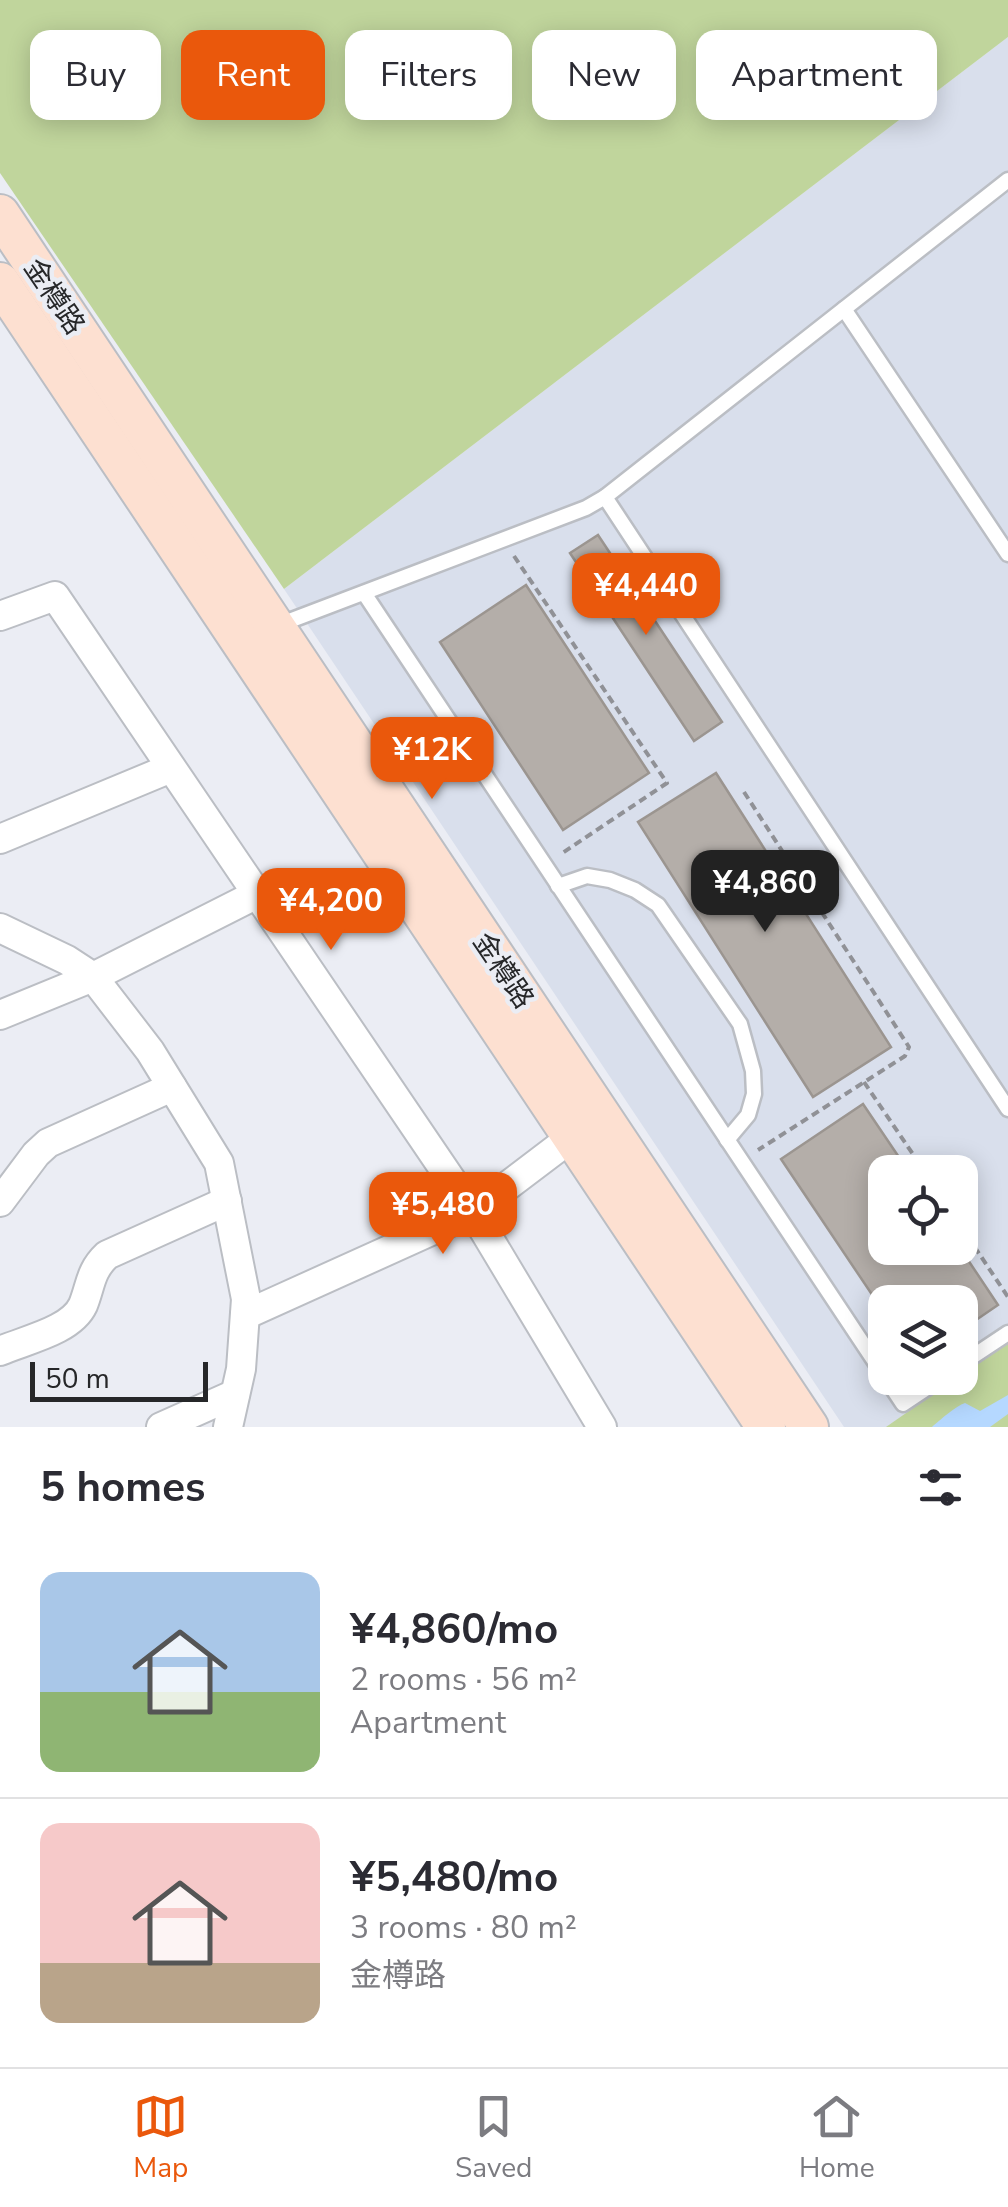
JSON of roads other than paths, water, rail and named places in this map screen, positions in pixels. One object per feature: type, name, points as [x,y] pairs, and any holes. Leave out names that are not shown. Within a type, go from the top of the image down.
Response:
[{"type":"main road","name":"金樽路","points":[[0,214],[809,1427]]},
{"type":"main road","name":"金樽路","points":[[0,282],[766,1427]]},
{"type":"street","points":[[0,616],[54,596],[473,1212],[602,1427]]},
{"type":"street","points":[[0,839],[170,768]]},
{"type":"street","points":[[0,1016],[92,977],[257,894]]},
{"type":"street","points":[[0,928],[67,960],[92,977],[150,1051],[219,1163],[246,1298],[236,1394],[228,1427]]},
{"type":"street","points":[[0,1202],[48,1142],[172,1087]]},
{"type":"street","points":[[245,1315],[473,1212],[572,1137],[608,1125]]},
{"type":"street","points":[[0,1351],[70,1321],[82,1306],[97,1264],[107,1255],[227,1201]]},
{"type":"street","points":[[161,1427],[236,1394]]},
{"type":"lane","points":[[275,627],[586,508],[1008,180]]},
{"type":"lane","points":[[844,309],[1008,554]]},
{"type":"lane","points":[[604,497],[1008,1109]]},
{"type":"lane","points":[[364,593],[868,1352]]},
{"type":"lane","points":[[558,886],[587,876],[610,880],[636,890],[658,905],[740,1024],[753,1072],[754,1094],[748,1116],[727,1140]]},
{"type":"lane","points":[[978,1354],[1008,1333]]},
{"type":"lane","points":[[897,1395],[903,1404],[916,1395]]},
{"type":"water","points":[[1008,1395],[1008,1414],[990,1427],[932,1427],[965,1403],[980,1411]]}]
